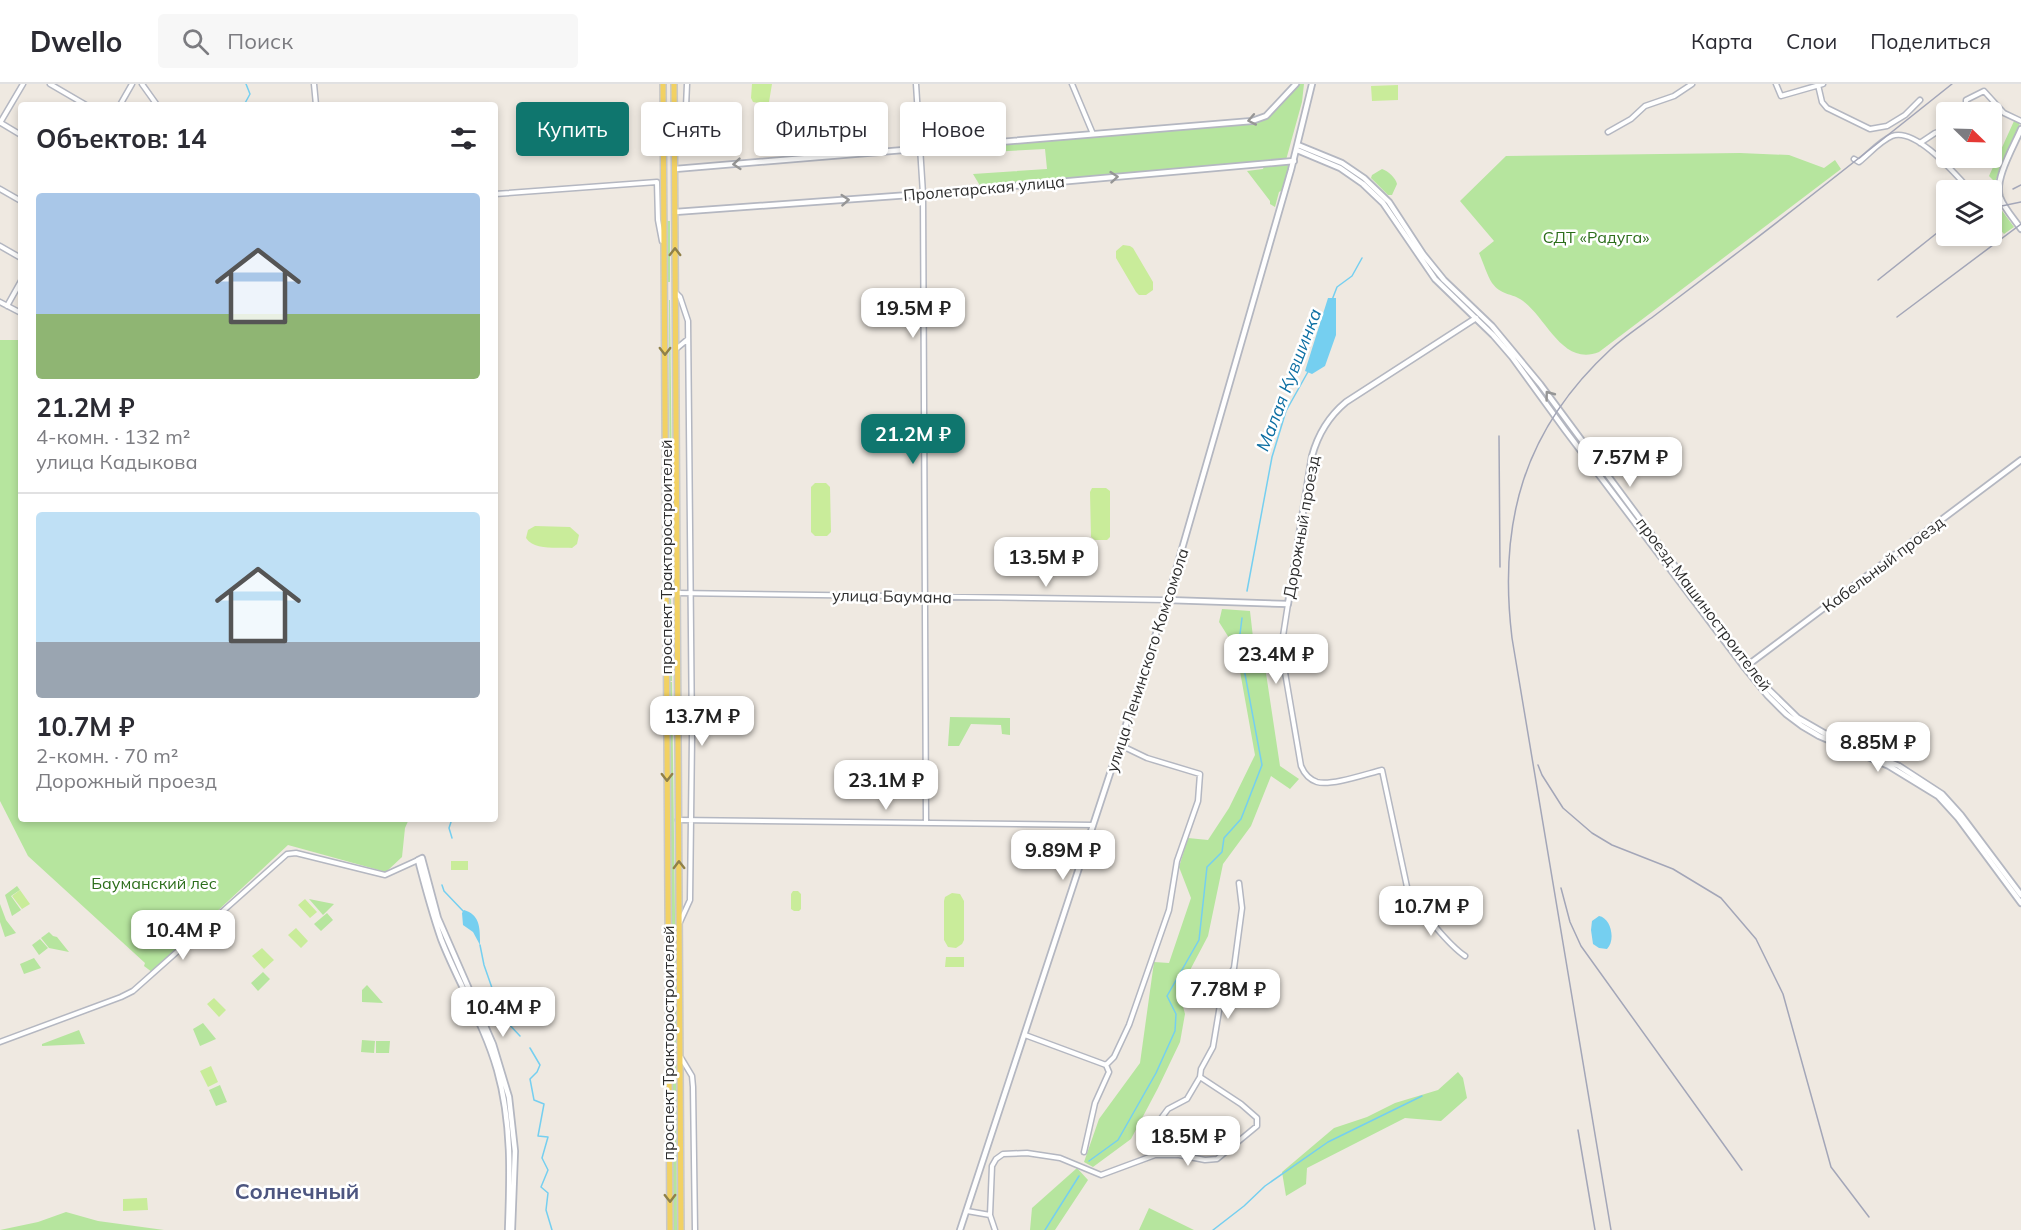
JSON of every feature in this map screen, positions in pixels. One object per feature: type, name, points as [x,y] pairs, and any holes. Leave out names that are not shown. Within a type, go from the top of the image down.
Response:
[{"type":"main road","name":"проспект Тракторостроителей","points":[[663,84],[663,102]]},
{"type":"main road","name":"проспект Тракторостроителей","points":[[674,84],[674,102]]},
{"type":"main road","name":"проспект Тракторостроителей","points":[[664,156],[670,1230]]},
{"type":"main road","name":"проспект Тракторостроителей","points":[[675,156],[681,1230]]},
{"type":"main road","points":[[664,173],[675,169]]},
{"type":"main road","points":[[664,208],[675,212]]},
{"type":"main road","points":[[666,593],[677,593]]},
{"type":"main road","points":[[668,995],[680,994]]},
{"type":"street","points":[[18,133],[0,123],[23,84]]},
{"type":"street","points":[[50,84],[81,102]]},
{"type":"street","points":[[122,102],[132,84]]},
{"type":"street","points":[[142,84],[155,102]]},
{"type":"street","points":[[314,84],[316,102]]},
{"type":"street","points":[[686,102],[687,84]]},
{"type":"street","points":[[916,84],[917,102]]},
{"type":"street","points":[[1072,84],[1093,134]]},
{"type":"street","points":[[1006,141],[1252,121],[1266,116],[1296,84]]},
{"type":"street","name":"улица Ленинского Комсомола","points":[[960,1230],[1167,600],[1212,451],[1294,161],[1312,84]]},
{"type":"street","points":[[1608,132],[1630,119],[1645,106],[1674,96],[1692,84]]},
{"type":"street","points":[[1776,84],[1781,96],[1820,85],[1825,106],[1870,129],[1887,126],[1905,115],[1920,100]]},
{"type":"street","points":[[1966,102],[1984,91],[1994,102]]},
{"type":"street","points":[[2002,111],[2021,122]]},
{"type":"street","points":[[2000,180],[2021,129]]},
{"type":"street","points":[[1920,143],[1936,133]]},
{"type":"street","points":[[1854,159],[1859,162],[1886,140],[1896,135],[1903,136],[1920,143],[1948,165],[1961,180]]},
{"type":"street","name":"проезд Машиностроителей","points":[[1297,147],[1341,165],[1380,200],[1407,232],[1435,279],[1478,317],[1512,357],[1768,696],[1786,714],[1832,742],[1889,766],[1938,796],[2021,896]]},
{"type":"street","points":[[675,169],[900,150]]},
{"type":"street","points":[[921,156],[923,194],[926,823]]},
{"type":"street","name":"Пролетарская улица","points":[[675,212],[923,194],[1294,161]]},
{"type":"street","points":[[664,173],[657,182],[658,220],[664,250]]},
{"type":"street","points":[[498,194],[657,182]]},
{"type":"street","points":[[0,189],[18,199]]},
{"type":"street","points":[[2002,201],[2021,229]]},
{"type":"street","points":[[0,246],[18,256]]},
{"type":"street","points":[[7,306],[18,286]]},
{"type":"street","name":"проспект Тракторостроителей","points":[[675,292],[680,297],[687,315],[690,593],[690,900],[679,923]]},
{"type":"street","points":[[0,302],[18,312]]},
{"type":"street","name":"Дорожный проезд","points":[[1465,956],[1456,950],[1425,914],[1410,902],[1382,770],[1322,783],[1311,780],[1304,772],[1301,766],[1281,649],[1312,456],[1315,444],[1328,420],[1346,402],[1478,317]]},
{"type":"street","points":[[676,349],[688,339]]},
{"type":"street","name":"Кабельный проезд","points":[[1746,667],[2021,460]]},
{"type":"street","name":"улица Баумана","points":[[677,593],[1167,600],[1288,604]]},
{"type":"street","points":[[1084,1152],[1095,1103],[1130,1025],[1169,910],[1177,861],[1200,791],[1200,774],[1148,758],[1120,745]]},
{"type":"street","points":[[678,820],[1094,825]]},
{"type":"street","points":[[0,1042],[129,993],[285,855],[296,853],[385,875],[420,859],[444,939],[493,1044],[504,1078],[509,1100],[512,1151],[510,1230]]},
{"type":"street","points":[[1150,1132],[1168,1109],[1187,1099],[1213,1047],[1223,987],[1234,968],[1242,908],[1239,883]]},
{"type":"street","points":[[2009,884],[2021,903]]},
{"type":"street","points":[[1024,1035],[1106,1065],[1109,1072]]},
{"type":"street","points":[[680,1056],[692,1076],[695,1230]]},
{"type":"street","points":[[1106,1065],[1114,1057]]},
{"type":"street","points":[[995,1230],[990,1215],[992,1166],[1003,1154],[1027,1153],[1060,1158],[1101,1175],[1155,1155],[1217,1159],[1257,1126],[1257,1118],[1200,1077]]},
{"type":"street","points":[[967,1211],[990,1215]]},
{"type":"green space","points":[[752,84],[772,84],[769,102],[753,102]]},
{"type":"green space","points":[[1296,84],[1304,84],[1302,102],[1286,160],[982,189],[973,174],[1047,169],[1045,149],[1006,151],[1006,140],[1260,119]]},
{"type":"green space","points":[[1398,85],[1398,100],[1372,101],[1371,86]]},
{"type":"green space","points":[[2014,121],[2020,123],[2002,165],[2002,147]]},
{"type":"green space","name":"СДТ «Радуга»","points":[[1740,153],[1789,155],[1824,168],[1835,160],[1841,169],[1599,352],[1586,355],[1564,346],[1529,306],[1520,299],[1502,292],[1492,283],[1479,253],[1494,241],[1460,201],[1506,156]]},
{"type":"green space","points":[[1289,164],[1283,190],[1279,192],[1275,207],[1270,204],[1247,171],[1263,169],[1264,166]]},
{"type":"green space","points":[[1993,168],[2001,168],[1996,180],[1989,176]]},
{"type":"green space","points":[[1382,169],[1391,175],[1397,184],[1392,195],[1388,195],[1371,178]]},
{"type":"green space","points":[[2002,211],[2014,227],[2004,234],[2002,232]]},
{"type":"green space","points":[[667,221],[670,221],[670,282],[668,282]]},
{"type":"green space","points":[[1123,245],[1133,248],[1153,282],[1153,290],[1146,295],[1139,295],[1136,292],[1116,258],[1116,251]]},
{"type":"green space","points":[[670,300],[673,581],[670,581]]},
{"type":"green space","name":"Бауманский лес","points":[[0,340],[18,340],[18,822],[408,822],[402,857],[386,872],[288,845],[152,972],[28,856],[0,801]]},
{"type":"green space","points":[[815,483],[826,483],[830,487],[831,532],[827,536],[815,536],[811,532],[811,487]]},
{"type":"green space","points":[[1092,488],[1106,488],[1110,491],[1110,537],[1107,540],[1095,540],[1091,537],[1090,492]]},
{"type":"green space","points":[[535,526],[570,527],[579,535],[577,544],[572,548],[535,545],[526,538],[528,530]]},
{"type":"green space","points":[[669,599],[671,599],[672,681],[669,681]]},
{"type":"green space","points":[[1222,609],[1250,611],[1255,655],[1264,660],[1280,766],[1299,779],[1290,789],[1271,776],[1251,826],[1223,864],[1208,936],[1179,991],[1185,1014],[1180,1042],[1131,1139],[1093,1167],[1084,1162],[1099,1119],[1140,1063],[1154,962],[1169,963],[1191,898],[1179,867],[1188,838],[1208,840],[1229,808],[1255,755],[1236,649],[1219,622]]},
{"type":"green space","points":[[670,682],[672,682],[676,991],[672,992]]},
{"type":"green space","points":[[950,717],[1010,718],[1010,735],[1002,734],[1001,725],[971,724],[959,746],[948,746]]},
{"type":"green space","points":[[852,760],[878,760],[878,775],[852,774]]},
{"type":"green space","points":[[451,861],[468,861],[468,870],[451,870]]},
{"type":"green space","points":[[17,886],[20,890],[11,896],[21,910],[12,916],[5,895]]},
{"type":"green space","points":[[20,890],[30,904],[22,909],[12,896]]},
{"type":"green space","points":[[793,891],[801,894],[799,911],[791,909]]},
{"type":"green space","points":[[952,893],[960,894],[964,901],[964,940],[956,948],[948,947],[944,940],[944,901],[945,897]]},
{"type":"green space","points":[[305,899],[317,912],[310,918],[298,905]]},
{"type":"green space","points":[[309,899],[334,904],[323,915]]},
{"type":"green space","points":[[0,904],[6,920],[16,933],[5,937],[0,922]]},
{"type":"green space","points":[[327,913],[333,920],[321,931],[314,924]]},
{"type":"green space","points":[[296,928],[308,941],[301,948],[288,935]]},
{"type":"green space","points":[[49,932],[57,937],[69,952],[49,948],[41,938]]},
{"type":"green space","points":[[40,939],[48,948],[39,955],[32,945]]},
{"type":"green space","points":[[262,948],[274,960],[264,969],[252,956]]},
{"type":"green space","points":[[946,957],[964,957],[964,967],[945,967]]},
{"type":"green space","points":[[34,958],[41,968],[24,974],[20,964]]},
{"type":"green space","points":[[263,972],[270,979],[258,991],[251,983]]},
{"type":"green space","points":[[367,985],[383,1003],[362,1002],[362,990]]},
{"type":"green space","points":[[214,998],[226,1010],[219,1017],[207,1004]]},
{"type":"green space","points":[[673,1007],[676,1007],[677,1230],[674,1230],[673,1218]]},
{"type":"green space","points":[[203,1023],[216,1039],[200,1046],[193,1029]]},
{"type":"green space","points":[[79,1030],[85,1044],[42,1046],[42,1044]]},
{"type":"green space","points":[[362,1040],[375,1041],[374,1053],[361,1052]]},
{"type":"green space","points":[[376,1041],[390,1041],[389,1053],[376,1053]]},
{"type":"green space","points":[[211,1066],[218,1082],[208,1087],[200,1071]]},
{"type":"green space","points":[[1458,1072],[1463,1078],[1467,1098],[1441,1121],[1405,1118],[1307,1168],[1306,1184],[1286,1196],[1282,1172],[1334,1128],[1367,1117],[1395,1103],[1438,1090]]},
{"type":"green space","points":[[220,1085],[227,1102],[216,1106],[209,1090]]},
{"type":"green space","points":[[1077,1168],[1088,1180],[1055,1230],[1030,1230],[1032,1208]]},
{"type":"green space","points":[[147,1198],[148,1210],[123,1211],[123,1199]]},
{"type":"green space","points":[[1149,1208],[1194,1230],[1139,1230]]},
{"type":"green space","points":[[66,1212],[98,1221],[164,1230],[0,1230],[38,1222]]},
{"type":"water","points":[[1328,298],[1336,298],[1336,335],[1325,366],[1312,374],[1305,371]]},
{"type":"water","points":[[464,910],[477,919],[480,945],[473,932],[463,925]]},
{"type":"water","points":[[1599,916],[1607,921],[1611,930],[1610,945],[1607,949],[1593,944],[1592,921]]},
{"type":"waterway","points":[[246,84],[250,94],[246,102]]},
{"type":"waterway","name":"Малая Кувшинка","points":[[1332,300],[1337,287],[1352,276],[1362,258]]},
{"type":"waterway","name":"Малая Кувшинка","points":[[1247,591],[1272,457],[1286,411],[1309,370]]},
{"type":"waterway","name":"Малая Кувшинка","points":[[1089,1161],[1118,1140],[1156,1073],[1175,1031],[1176,1014],[1167,996],[1199,940],[1207,867],[1222,852],[1224,838],[1241,819],[1262,765],[1239,642],[1242,618]]},
{"type":"waterway","points":[[451,822],[449,828],[452,838]]},
{"type":"waterway","points":[[442,885],[444,891],[464,912]]},
{"type":"waterway","points":[[480,945],[484,965],[499,1008]]},
{"type":"waterway","points":[[507,1022],[520,1036]]},
{"type":"waterway","points":[[530,1048],[540,1065],[530,1079],[534,1100],[544,1104],[538,1136],[548,1137],[542,1158],[548,1170],[541,1187],[548,1193],[546,1210],[552,1230]]},
{"type":"waterway","points":[[1213,1230],[1265,1186],[1328,1142],[1422,1096]]},
{"type":"waterway","name":"Малая Кувшинка","points":[[1045,1230],[1079,1176]]},
{"type":"railway","points":[[1611,1230],[1512,638],[1509,556],[1514,517],[1523,481],[1537,446],[1556,412],[1581,380],[1611,349],[1952,84]]},
{"type":"railway","points":[[2013,189],[2021,185]]},
{"type":"railway","points":[[2002,206],[2021,202]]},
{"type":"railway","points":[[1897,317],[2021,224]]},
{"type":"railway","points":[[1878,280],[1936,234]]},
{"type":"railway","points":[[1499,436],[1500,567]]},
{"type":"railway","points":[[1538,765],[1563,808],[1592,833],[1612,845],[1673,869],[1721,898],[1756,939],[1783,994],[1831,1167],[1869,1217]]},
{"type":"railway","points":[[1561,888],[1570,922],[1581,946],[1742,1170]]},
{"type":"railway","points":[[1578,1130],[1595,1230]]},
{"type":"district","name":"Солнечный","points":[[297,1191]]}]
